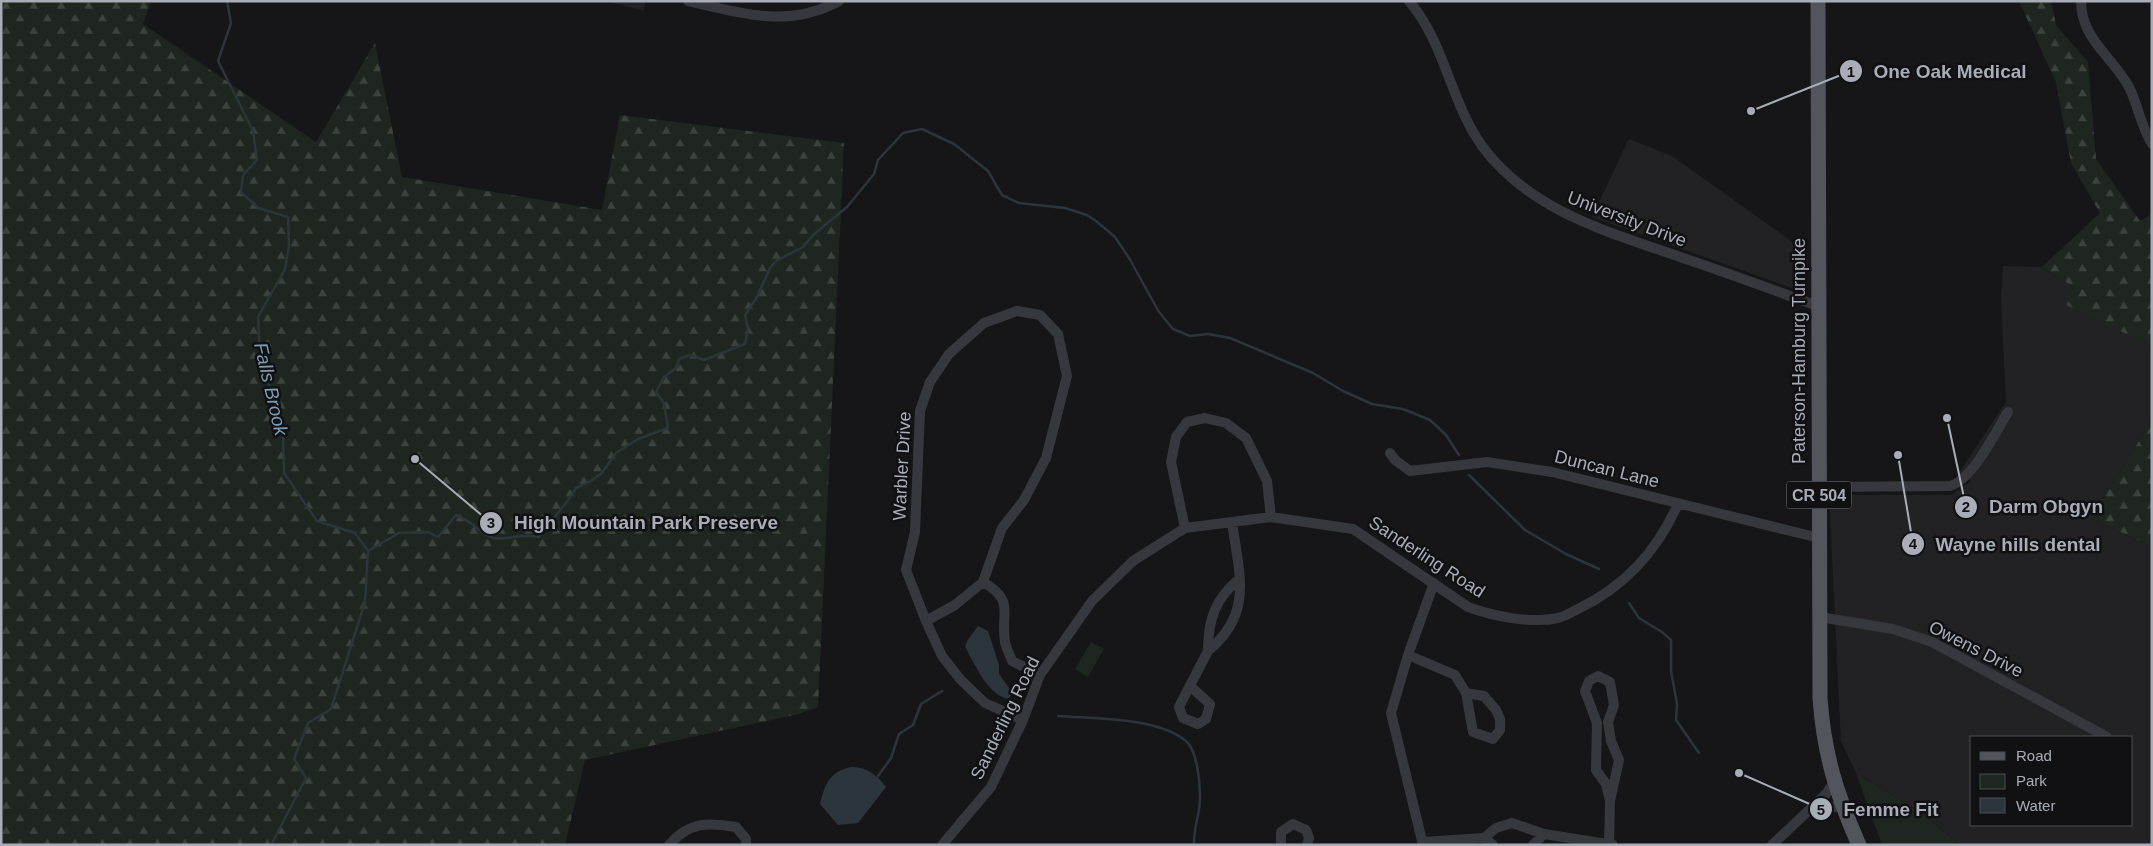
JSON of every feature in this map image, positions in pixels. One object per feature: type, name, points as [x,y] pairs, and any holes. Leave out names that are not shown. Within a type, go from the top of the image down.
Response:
[{"type":"main road","name":"Paterson-Hamburg Turnpike","points":[[1818,1],[1821,713],[1834,782],[1842,807],[1859,845]]},
{"type":"street","points":[[688,1],[762,17],[790,18],[814,12],[838,1]]},
{"type":"street","name":"University Drive","points":[[1409,1],[1432,36],[1463,113],[1474,132],[1494,160],[1526,190],[1545,203],[1585,224],[1818,306]]},
{"type":"street","points":[[2082,1],[2081,15],[2088,33],[2128,86],[2146,136],[2152,144]]},
{"type":"street","name":"Warbler Drive","points":[[984,582],[1002,528],[1024,500],[1046,458],[1067,376],[1058,334],[1040,315],[1017,311],[984,323],[950,354],[930,382],[920,411],[915,532],[906,570],[942,656],[960,679],[985,703],[1023,720]]},
{"type":"street","points":[[1819,487],[1944,486],[1956,484],[1968,474],[2008,412]]},
{"type":"street","points":[[1185,528],[1171,462],[1176,437],[1187,422],[1205,418],[1226,423],[1246,438],[1267,481],[1271,516]]},
{"type":"street","name":"Duncan Lane","points":[[1390,453],[1395,460],[1410,471],[1487,462],[1552,472],[1819,538]]},
{"type":"street","name":"Sanderling Road","points":[[942,845],[991,787],[1023,720],[1040,675],[1092,601],[1133,561],[1185,528],[1271,516],[1353,530],[1468,607],[1485,614],[1518,619],[1558,618],[1602,598],[1638,568],[1665,533],[1678,504]]},
{"type":"street","points":[[1190,686],[1208,651],[1220,641],[1234,622],[1239,609],[1239,579],[1232,522]]},
{"type":"street","points":[[1208,651],[1208,635],[1212,614],[1223,594],[1239,579]]},
{"type":"street","points":[[926,621],[955,605],[984,582],[998,590],[1006,609],[1005,642],[1012,661],[1040,675]]},
{"type":"street","points":[[1434,583],[1408,655],[1392,713],[1423,843],[1484,838],[1496,828],[1512,823],[1544,834],[1611,844],[1610,801],[1606,784],[1596,770],[1597,723],[1585,691],[1589,681],[1598,676],[1610,682],[1613,692],[1614,706],[1608,722],[1619,760],[1610,801]]},
{"type":"street","name":"Owens Drive","points":[[1820,617],[1893,630],[1932,642],[2105,736]]},
{"type":"street","points":[[1408,655],[1455,675],[1466,693],[1473,732],[1493,739],[1500,730],[1500,719],[1496,710],[1484,696],[1466,693]]},
{"type":"street","points":[[1598,733],[1610,731]]},
{"type":"street","points":[[1772,845],[1834,782]]},
{"type":"street","points":[[1812,806],[1842,807]]},
{"type":"street","points":[[669,845],[681,831],[710,823],[736,826],[746,839],[746,845]]},
{"type":"street","points":[[1281,845],[1281,832],[1293,824],[1306,830],[1309,838],[1307,845]]},
{"type":"street","points":[[1533,845],[1544,834]]},
{"type":"street","points":[[1484,838],[1493,845]]},
{"type":"shaded area","points":[[607,1],[645,1],[644,11]]},
{"type":"shaded area","points":[[1629,139],[1672,156],[1808,253],[1807,279],[1803,286],[1792,288],[1592,217]]},
{"type":"shaded area","points":[[2003,266],[2042,267],[2072,286],[2063,303],[2152,346],[2152,420],[2091,518],[2152,547],[2152,845],[1960,845],[1925,815],[1856,773],[1841,741],[1829,495],[1951,495],[1971,481],[1958,474],[2006,402],[2001,300]]},
{"type":"green space","points":[[1,1],[151,1],[143,24],[316,142],[375,43],[402,177],[602,210],[620,115],[844,143],[818,707],[799,714],[585,760],[565,845],[1,845]]},
{"type":"green space","points":[[2019,1],[2051,1],[2056,25],[2088,62],[2096,159],[2140,221],[2152,214],[2152,346],[2062,303],[2072,286],[2042,267],[2100,213],[2071,163],[2056,82]]},
{"type":"green space","points":[[2152,420],[2152,547],[2091,518]]},
{"type":"green space","points":[[1091,642],[1104,649],[1088,677],[1075,669]]},
{"type":"green space","points":[[1856,773],[1925,815],[1960,845],[1882,845]]},
{"type":"water","points":[[978,626],[988,631],[999,665],[999,674],[1012,692],[1009,699],[994,692],[982,678],[965,647]]},
{"type":"water","points":[[851,767],[862,768],[871,772],[886,787],[858,823],[838,825],[820,804],[829,780],[838,772]]},
{"type":"waterway","name":"Falls Brook","points":[[227,1],[231,23],[218,61],[253,131],[257,160],[243,175],[241,192],[258,208],[288,217],[289,246],[285,269],[258,317],[260,355],[283,430],[284,473],[317,521],[355,533],[368,551],[365,602],[331,709],[308,723],[294,759],[306,778],[271,845]]},
{"type":"waterway","points":[[368,551],[399,533],[428,532],[438,537],[456,515],[462,517],[483,533],[496,539],[526,536],[539,537],[576,488],[602,473],[616,453],[638,439],[668,428],[664,403],[656,392],[664,377],[676,368],[679,359],[690,355],[704,360],[745,344],[748,329],[745,315],[757,297],[770,268],[776,261],[803,247],[813,235],[847,207],[874,174],[878,160],[903,133],[922,129],[954,144],[988,171],[1002,195],[1019,203],[1065,208],[1087,215],[1096,221],[1115,237],[1159,312],[1173,329],[1190,336],[1208,334],[1230,338],[1313,373],[1343,391],[1372,404],[1403,409],[1430,420],[1446,435],[1459,455]]},
{"type":"waterway","points":[[1469,475],[1525,530],[1566,554],[1599,569]]},
{"type":"waterway","points":[[1629,603],[1639,618],[1671,640],[1671,671],[1677,704],[1676,720],[1699,753]]},
{"type":"waterway","points":[[878,776],[891,758],[899,734],[913,725],[921,704],[942,691]]},
{"type":"waterway","points":[[1058,716],[1142,723],[1174,733],[1186,741],[1193,751],[1199,782],[1200,801],[1194,845]]},
{"type":"place","name":"One Oak Medical","points":[[1751,111]]},
{"type":"place","name":"Darm Obgyn","points":[[1947,418]]},
{"type":"place","name":"Wayne hills dental","points":[[1898,455]]},
{"type":"place","name":"High Mountain Park Preserve","points":[[415,459]]},
{"type":"place","name":"Femme Fit","points":[[1739,773]]}]
